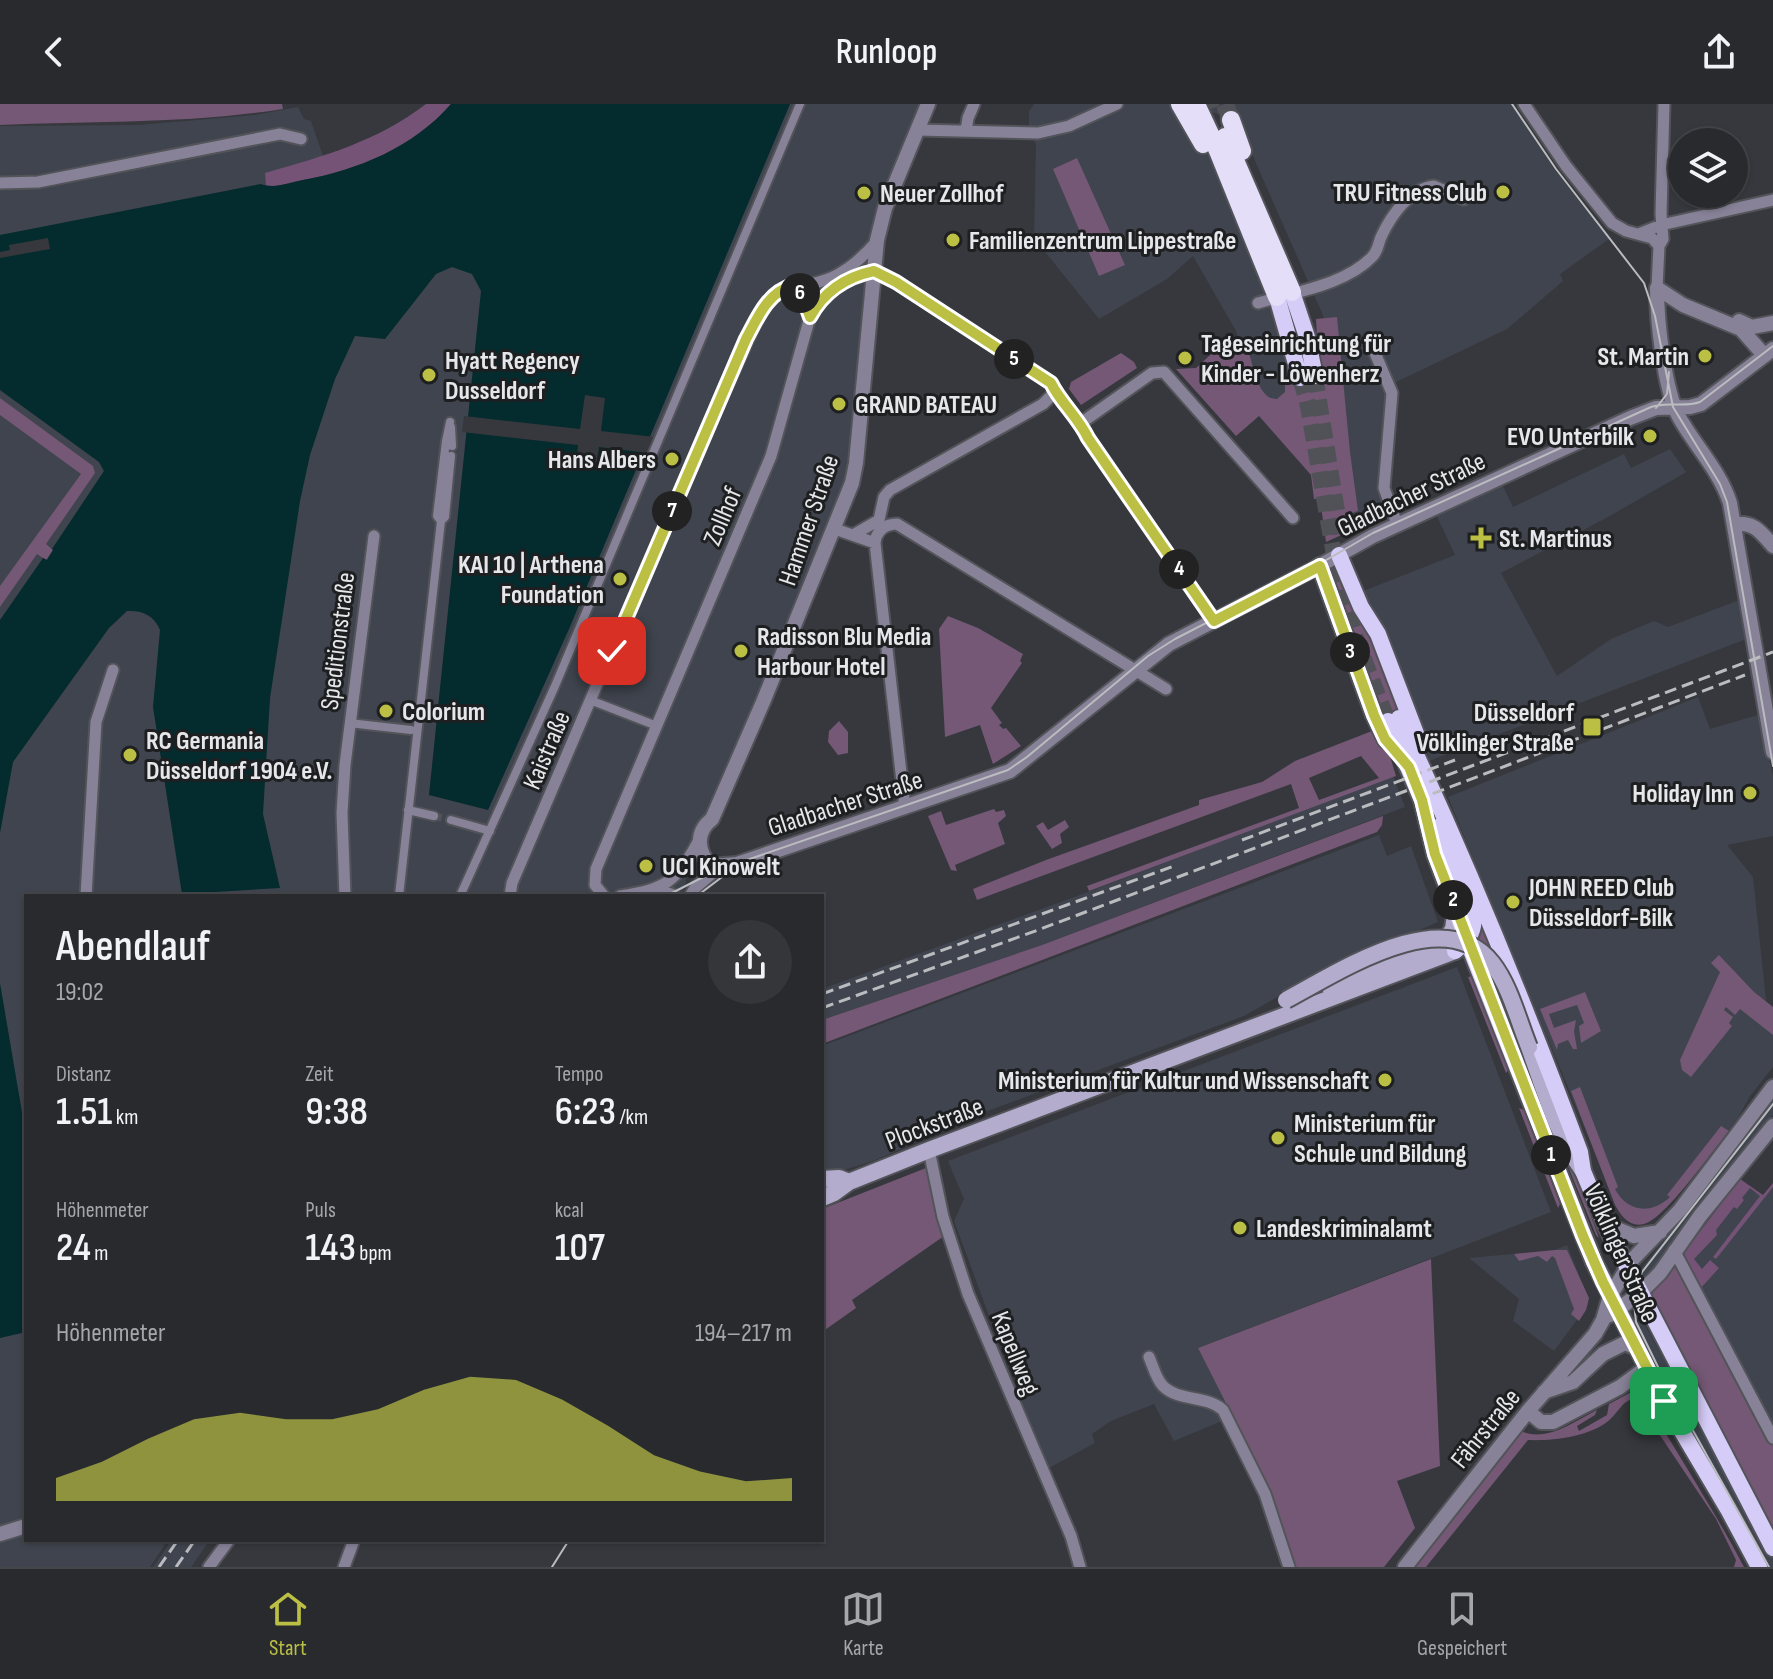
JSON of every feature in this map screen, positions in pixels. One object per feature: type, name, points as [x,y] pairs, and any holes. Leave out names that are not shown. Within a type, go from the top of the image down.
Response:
[{"type":"highway","points":[[1180,104],[1212,160],[1228,196],[1248,207]]},
{"type":"highway","points":[[1203,106],[1284,295]]},
{"type":"highway","points":[[1231,120],[1259,195],[1248,207]]},
{"type":"main road","points":[[1284,295],[1307,337],[1307,377]]},
{"type":"main road","points":[[1339,555],[1361,607],[1378,634],[1414,724],[1414,764]]},
{"type":"main road","points":[[1320,566],[1385,739],[1414,764]]},
{"type":"main road","name":"Völklinger Straße","points":[[1393,719],[1454,835],[1510,966],[1580,1152],[1583,1171],[1607,1228],[1773,1548]]},
{"type":"main road","name":"Völklinger Straße","points":[[1414,764],[1435,854],[1456,908],[1461,944],[1583,1236],[1610,1309],[1647,1367],[1759,1567]]},
{"type":"main road","points":[[1441,811],[1447,847],[1473,920],[1461,944]]},
{"type":"main road","points":[[1242,1030],[1286,1000],[1396,947],[1430,937],[1452,938],[1473,946],[1490,959],[1497,970],[1566,1144],[1583,1171]]},
{"type":"main road","name":"Plockstraße","points":[[824,1197],[849,1182],[929,1150],[1306,1005],[1335,998],[1461,944]]},
{"type":"main road","name":"Plockstraße","points":[[824,1179],[839,1178],[849,1182]]},
{"type":"main road","points":[[1583,1236],[1604,1245],[1608,1241],[1607,1228]]},
{"type":"street","points":[[461,894],[555,686],[800,104]]},
{"type":"street","name":"Hammer Straße","points":[[721,866],[709,847],[712,819],[848,496],[856,463],[877,240],[885,208],[928,104]]},
{"type":"street","points":[[966,131],[974,104]]},
{"type":"street","points":[[918,130],[1054,131],[1117,104]]},
{"type":"street","points":[[1524,104],[1566,166],[1612,223],[1626,231],[1652,238],[1659,246]]},
{"type":"street","points":[[1664,104],[1663,239],[1659,246],[1657,288],[1658,318],[1668,380],[1675,407],[1727,493],[1773,752]]},
{"type":"street","points":[[0,183],[38,182],[280,134],[301,139]]},
{"type":"street","points":[[1258,303],[1334,282],[1369,260],[1378,248],[1383,231],[1415,191],[1434,186],[1464,199]]},
{"type":"street","points":[[1641,233],[1661,225],[1773,200]]},
{"type":"street","name":"Kaistraße","points":[[510,894],[512,883],[746,339],[771,298],[780,290],[833,277],[848,268],[877,240]]},
{"type":"street","points":[[853,535],[879,520],[884,497],[890,490],[1043,404],[1054,393],[1054,386],[1048,381],[896,282],[874,271]]},
{"type":"street","name":"Zollhof","points":[[602,894],[595,885],[594,873],[771,456],[810,317],[831,290],[852,278],[874,271]]},
{"type":"street","points":[[793,285],[804,300],[810,317]]},
{"type":"street","points":[[1657,288],[1683,305],[1741,329],[1750,330],[1773,323]]},
{"type":"street","points":[[1692,438],[1691,423],[1701,404],[1770,356],[1750,330]]},
{"type":"street","points":[[1375,353],[1392,393],[1384,488],[1397,524]]},
{"type":"street","points":[[1081,423],[1152,373],[1166,373],[1293,518]]},
{"type":"street","points":[[1648,410],[1661,397],[1668,380]]},
{"type":"street","points":[[1054,393],[1062,397],[1081,423],[1088,438],[1214,621]]},
{"type":"street","name":"Gladbacher Straße","points":[[721,866],[737,864],[1010,771],[1169,644],[1397,524],[1648,410],[1701,404]]},
{"type":"street","points":[[441,521],[437,516],[450,422],[452,446]]},
{"type":"street","points":[[399,894],[451,456]]},
{"type":"street","points":[[1734,524],[1745,523],[1756,527],[1773,546]]},
{"type":"street","points":[[905,808],[875,543],[875,537],[882,528],[897,524],[1166,689]]},
{"type":"street","points":[[835,529],[875,543]]},
{"type":"street","name":"Speditionstraße","points":[[345,894],[342,813],[349,723],[374,536]]},
{"type":"street","points":[[86,894],[96,722],[113,670]]},
{"type":"street","points":[[590,700],[657,726]]},
{"type":"street","points":[[349,723],[411,730]]},
{"type":"street","points":[[408,810],[434,816]]},
{"type":"street","name":"Hammer Straße","points":[[698,842],[706,823],[712,819]]},
{"type":"street","points":[[451,820],[490,831]]},
{"type":"street","points":[[698,842],[707,863],[721,866]]},
{"type":"street","points":[[632,894],[655,890],[684,869],[698,842]]},
{"type":"street","points":[[691,894],[721,866]]},
{"type":"street","points":[[655,890],[666,894]]},
{"type":"street","name":"Fährstraße","points":[[1405,1567],[1528,1411],[1595,1334],[1610,1309],[1626,1269],[1660,1232],[1773,1087]]},
{"type":"street","name":"Fährstraße","points":[[1610,1309],[1639,1294],[1660,1273],[1674,1250],[1773,1126]]},
{"type":"street","name":"Kapellweg","points":[[929,1150],[943,1217],[968,1294],[1071,1536],[1080,1567]]},
{"type":"street","points":[[1607,1228],[1627,1235],[1660,1232]]},
{"type":"street","name":"Völklinger Straße","points":[[1674,1250],[1773,1438]]},
{"type":"street","points":[[1544,1392],[1573,1382],[1609,1349],[1625,1343],[1636,1348]]},
{"type":"street","points":[[1149,1357],[1163,1387],[1173,1393],[1216,1403],[1223,1410],[1265,1494],[1289,1567]]},
{"type":"street","points":[[1528,1411],[1541,1422],[1553,1422],[1620,1387],[1647,1367]]},
{"type":"street","points":[[0,1534],[24,1527]]},
{"type":"street","points":[[209,1567],[228,1542]]},
{"type":"street","points":[[344,1567],[353,1542]]},
{"type":"shaded area","points":[[0,104],[282,104],[283,109],[177,120],[0,125]]},
{"type":"shaded area","points":[[426,104],[451,104],[420,133],[384,154],[324,176],[266,186],[265,173],[329,154],[369,138]]},
{"type":"shaded area","points":[[790,104],[926,104],[884,207],[851,473],[825,544],[695,845],[683,894],[24,894],[24,1542],[167,1542],[150,1567],[0,1567],[0,126],[139,125],[255,115],[298,107],[304,119],[311,121],[323,156],[153,267],[321,325],[432,240],[730,244]]},
{"type":"shaded area","points":[[1034,104],[1179,104],[1235,204],[1298,380],[1289,402],[1259,401],[1236,331],[1193,256],[1167,279],[1099,319],[1034,238],[1036,144],[1029,133],[1029,111]]},
{"type":"shaded area","points":[[1185,104],[1511,104],[1554,169],[1609,239],[1560,274],[1563,281],[1507,329],[1394,383],[1382,477],[1390,511],[1354,526],[1331,341],[1322,313],[1237,120]]},
{"type":"shaded area","points":[[1077,158],[1125,265],[1099,276],[1053,169]]},
{"type":"shaded area","points":[[1337,317],[1358,511],[1346,515],[1348,532],[1326,542],[1320,499],[1314,499],[1311,475],[1259,416],[1236,436],[1176,369],[1196,368],[1222,344],[1230,349],[1247,346],[1260,387],[1270,398],[1277,399],[1285,392],[1285,383],[1318,357],[1316,319]]},
{"type":"shaded area","points":[[1121,353],[1137,368],[1081,405],[1069,389],[1071,382]]},
{"type":"shaded area","points":[[0,398],[93,466],[95,473],[46,544],[53,550],[46,560],[37,554],[0,607],[0,586],[81,474],[0,415]]},
{"type":"shaded area","points":[[1670,449],[1686,472],[1501,573],[1557,676],[1611,639],[1654,621],[1668,627],[1742,599],[1749,638],[1429,761],[1426,736],[1382,625],[1358,593],[1455,555],[1435,512],[1501,482],[1513,507],[1624,454],[1631,468]]},
{"type":"shaded area","points":[[1343,576],[1372,629],[1405,714],[1383,724],[1331,583]]},
{"type":"shaded area","points":[[948,616],[978,628],[1023,654],[1022,663],[991,708],[1002,723],[999,725],[1006,728],[1021,746],[993,764],[980,725],[945,737],[939,629]]},
{"type":"shaded area","points":[[1698,697],[1710,729],[1761,714],[1773,776],[1773,836],[1727,845],[1753,877],[1766,1001],[1773,1007],[1773,1067],[1750,1096],[1738,1118],[1674,1199],[1655,1217],[1617,1206],[1448,797]]},
{"type":"shaded area","points":[[839,721],[848,732],[848,753],[838,755],[828,742],[829,731]]},
{"type":"shaded area","points":[[1372,731],[1390,756],[1396,776],[1089,891],[1087,886],[1299,808],[1291,784],[977,900],[973,889],[1199,805],[1199,800],[1262,782],[1295,761]],"holes":[[[1361,756],[1379,778],[1319,800],[1309,778]]]},
{"type":"shaded area","points":[[1393,776],[1405,807],[1042,945],[824,1019],[824,988]]},
{"type":"shaded area","points":[[994,809],[996,812],[1004,810],[1006,816],[998,823],[1005,844],[955,865],[957,871],[951,870],[928,816],[941,811],[946,825]]},
{"type":"shaded area","points":[[1383,816],[1377,832],[824,1043],[824,1019],[1042,945]]},
{"type":"shaded area","points":[[1065,820],[1069,827],[1060,834],[1062,843],[1052,849],[1036,826],[1043,822],[1048,830]]},
{"type":"shaded area","points":[[1379,835],[1387,856],[1411,846],[1438,922],[1316,975],[1244,1016],[909,1140],[910,1145],[844,1170],[824,1171],[824,1045]]},
{"type":"shaded area","points":[[1450,842],[1475,902],[1599,1238],[1484,961],[1478,939],[1482,926]]},
{"type":"shaded area","points":[[1719,955],[1773,1007],[1773,1035],[1740,1009],[1735,1015],[1726,1007],[1724,1010],[1733,1017],[1729,1023],[1732,1026],[1691,1077],[1682,1070],[1680,1060],[1720,972],[1711,963]]},
{"type":"shaded area","points":[[1457,967],[1551,1212],[1198,1348],[1234,1416],[1174,1441],[1154,1404],[1111,1421],[1092,1434],[1095,1443],[1047,1469],[1025,1419],[1020,1388],[954,1221],[964,1199],[948,1161]]},
{"type":"shaded area","points":[[1473,976],[1509,1069],[1506,1073],[1468,977]]},
{"type":"shaded area","points":[[1585,992],[1601,1031],[1581,1043],[1579,1026],[1584,1023],[1577,1005],[1549,1014],[1554,1028],[1576,1020],[1577,1049],[1573,1049],[1568,1040],[1558,1044],[1557,1050],[1540,1009]]},
{"type":"shaded area","points":[[1580,1087],[1618,1187],[1615,1189],[1633,1206],[1647,1208],[1663,1203],[1721,1126],[1729,1131],[1664,1210],[1644,1224],[1630,1223],[1615,1205],[1571,1091]]},
{"type":"shaded area","points":[[1773,1100],[1773,1115],[1646,1278],[1641,1276],[1638,1273]]},
{"type":"shaded area","points":[[1519,1108],[1524,1110],[1560,1204],[1558,1208]]},
{"type":"shaded area","points":[[931,1166],[947,1234],[852,1300],[856,1308],[824,1331],[824,1208]]},
{"type":"shaded area","points":[[1740,1179],[1763,1195],[1773,1183],[1773,1187],[1716,1259],[1713,1257],[1760,1196],[1750,1188],[1737,1209],[1734,1207],[1716,1230],[1717,1235],[1694,1259],[1702,1269],[1710,1260],[1719,1268],[1700,1289],[1682,1255]]},
{"type":"shaded area","points":[[1748,1185],[1764,1197],[1773,1187],[1773,1431],[1685,1264]]},
{"type":"shaded area","points":[[1567,1245],[1588,1305],[1554,1351],[1513,1321],[1519,1299],[1469,1258],[1555,1250]]},
{"type":"shaded area","points":[[1567,1250],[1589,1298],[1579,1321],[1571,1314],[1574,1309],[1555,1258],[1552,1256],[1547,1262],[1538,1256],[1519,1261],[1514,1254]]},
{"type":"shaded area","points":[[1431,1259],[1440,1466],[1397,1481],[1415,1528],[1384,1567],[1296,1567],[1267,1484],[1198,1348]]},
{"type":"shaded area","points":[[1674,1265],[1679,1266],[1691,1287],[1773,1445],[1773,1529],[1652,1296],[1652,1290]]},
{"type":"shaded area","points":[[1635,1318],[1637,1322],[1642,1320],[1747,1509],[1773,1559],[1773,1567],[1766,1567],[1659,1374],[1632,1319]]},
{"type":"shaded area","points":[[1639,1388],[1719,1522],[1744,1567],[1734,1567],[1736,1560],[1716,1519],[1635,1398],[1626,1402],[1607,1422],[1580,1435],[1528,1440],[1426,1567],[1411,1567],[1519,1430],[1529,1434],[1549,1433],[1597,1410],[1595,1415],[1577,1426],[1579,1431],[1607,1415],[1609,1404]]},
{"type":"shaded area","points":[[171,1542],[209,1542],[191,1567],[153,1567]]},
{"type":"water","points":[[451,104],[790,104],[569,629],[488,810],[429,795],[481,291],[472,274],[452,267],[436,274],[385,339],[355,336],[335,379],[310,455],[270,698],[263,814],[280,888],[182,894],[153,707],[160,630],[151,617],[138,611],[127,611],[109,628],[13,762],[0,833],[0,620],[43,558],[47,560],[104,471],[99,462],[0,390],[0,235],[261,184],[282,185],[324,176],[364,163],[402,144],[420,133]]},
{"type":"water","points":[[0,983],[24,1124],[24,1332],[0,1338]]},
{"type":"pier","points":[[48,238],[50,249],[0,258],[0,252],[10,250],[9,245]]},
{"type":"pier","points":[[585,395],[605,398],[601,431],[655,437],[648,453],[599,447],[596,468],[576,466],[578,445],[462,432],[464,416],[580,429]]},
{"type":"tunnel","points":[[1209,104],[1211,109]]},
{"type":"tunnel","points":[[1225,104],[1231,120]]},
{"type":"tunnel","points":[[1315,376],[1341,536]]},
{"type":"tunnel","points":[[1300,378],[1307,401],[1340,589],[1388,721]]},
{"type":"tunnel","points":[[434,816],[451,820]]},
{"type":"tram line","points":[[1512,104],[1556,169],[1644,283],[1655,316],[1673,407],[1720,484],[1727,502],[1773,766]]},
{"type":"tram line","points":[[670,894],[715,871],[1008,770],[1148,656],[1175,639],[1309,570],[1373,533],[1651,407],[1700,402],[1773,346]]},
{"type":"tram line","points":[[1656,408],[1667,394],[1669,372]]},
{"type":"tram line","points":[[700,894],[722,877]]},
{"type":"tram line","points":[[1769,1567],[1661,1373],[1636,1322],[1633,1293],[1642,1272],[1773,1104]]},
{"type":"tram line","points":[[552,1567],[568,1542]]},
{"type":"railway","points":[[824,1007],[1038,930],[1773,652]]},
{"type":"railway","points":[[1416,800],[1745,675]]},
{"type":"railway","points":[[1242,840],[1455,760]]},
{"type":"railway","points":[[824,993],[1174,866]]},
{"type":"railway","points":[[159,1567],[177,1542]]},
{"type":"railway","points":[[176,1567],[194,1542]]},
{"type":"place","name":"TRU Fitness Club","points":[[1503,192]]},
{"type":"place","name":"Neuer Zollhof","points":[[864,193]]},
{"type":"place","name":"Familienzentrum Lippestraße","points":[[953,240]]},
{"type":"place","name":"St. Martin","points":[[1705,356]]},
{"type":"place","name":"Tageseinrichtung für Kinder - Löwenherz","points":[[1185,358]]},
{"type":"place","name":"Hyatt Regency Dusseldorf","points":[[429,375]]},
{"type":"place","name":"GRAND BATEAU","points":[[839,404]]},
{"type":"place","name":"EVO Unterbilk","points":[[1650,436]]},
{"type":"place","name":"Hans Albers","points":[[672,459]]},
{"type":"place","name":"St. Martinus","points":[[1481,538]]},
{"type":"place","name":"KAI 10 | Arthena Foundation","points":[[620,579]]},
{"type":"place","name":"Radisson Blu Media Harbour Hotel","points":[[741,651]]},
{"type":"place","name":"Colorium","points":[[386,711]]},
{"type":"place","name":"Düsseldorf Völklinger Straße","points":[[1592,727]]},
{"type":"place","name":"RC Germania Düsseldorf 1904 e.V.","points":[[130,755]]},
{"type":"place","name":"Holiday Inn","points":[[1750,793]]},
{"type":"place","name":"UCI Kinowelt","points":[[646,866]]},
{"type":"place","name":"JOHN REED Club Düsseldorf-Bilk","points":[[1513,902]]},
{"type":"place","name":"Ministerium für Kultur und Wissenschaft","points":[[1385,1080]]},
{"type":"place","name":"Ministerium für Schule und Bildung","points":[[1278,1138]]},
{"type":"place","name":"Landeskriminalamt","points":[[1240,1228]]},
{"type":"route","points":[[612,651],[746,339],[765,304],[780,290],[793,285],[804,300],[810,317],[831,290],[852,278],[874,271],[896,282],[1054,386],[1054,393],[1062,397],[1081,423],[1088,438],[1214,621],[1320,566],[1374,715],[1385,739],[1409,767],[1422,800],[1435,854],[1573,1213],[1603,1282],[1664,1401]]}]
